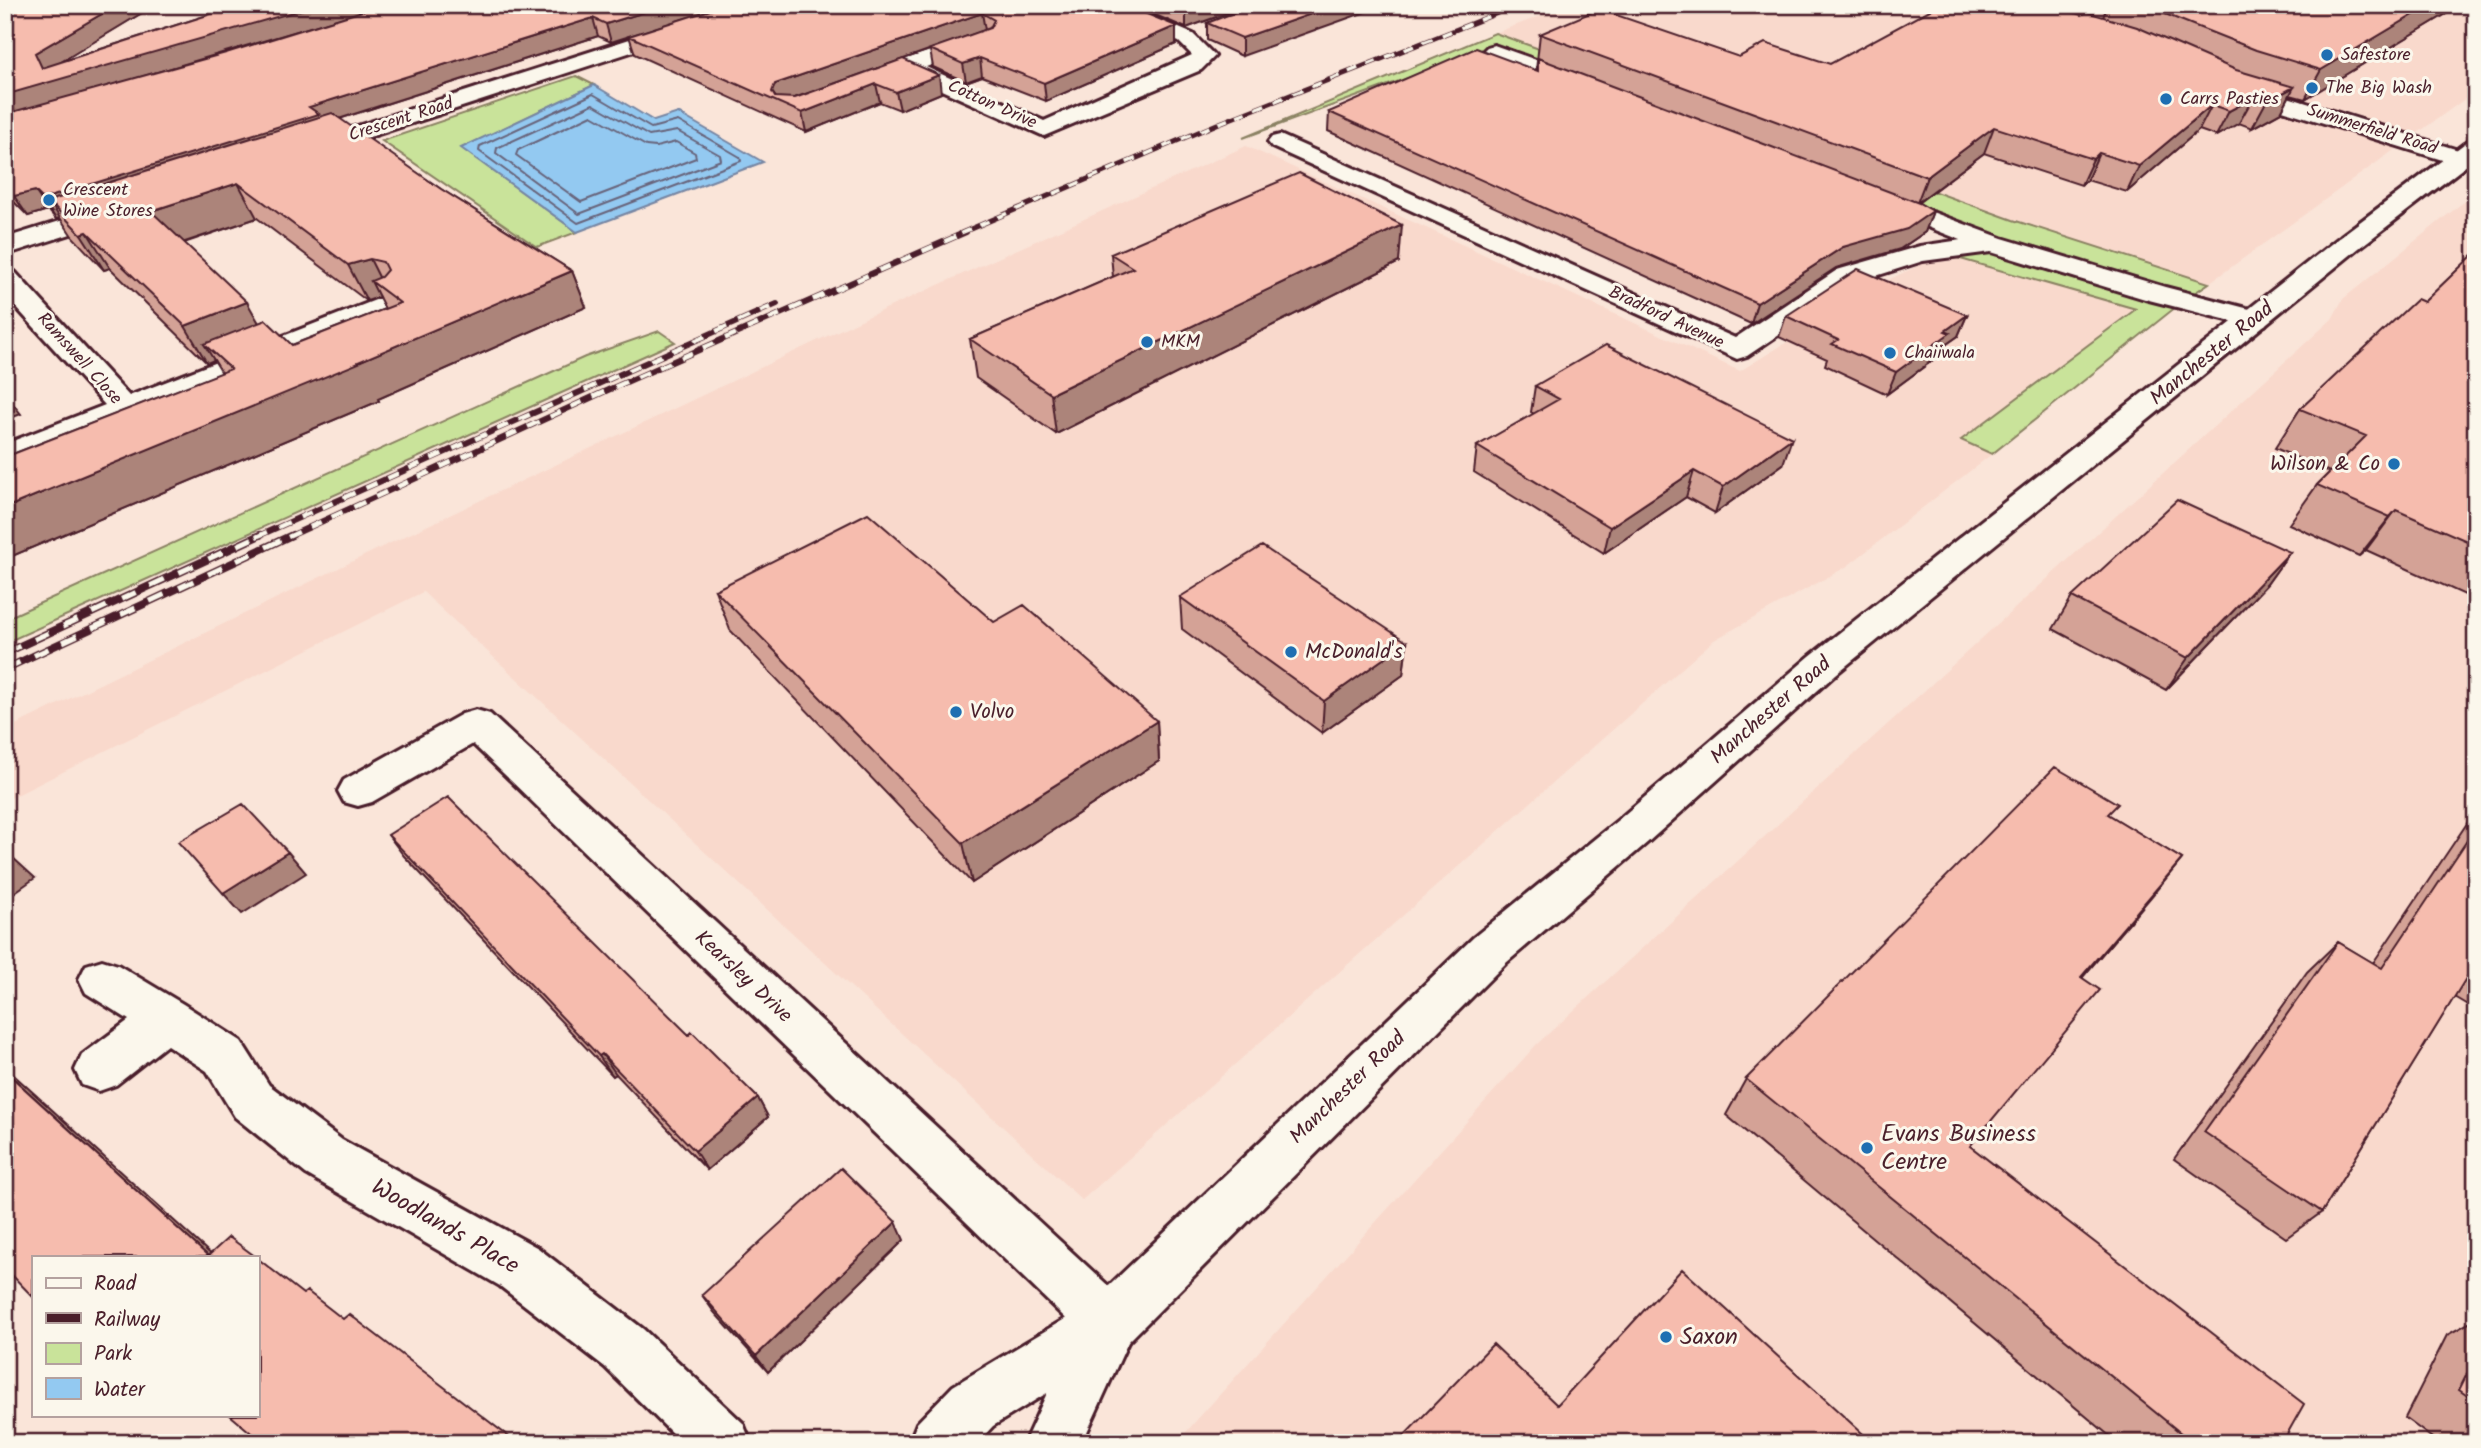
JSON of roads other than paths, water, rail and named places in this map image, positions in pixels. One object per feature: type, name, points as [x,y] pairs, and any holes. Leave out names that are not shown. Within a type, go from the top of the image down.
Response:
[{"type":"street","name":"Crescent Road","points":[[288,156],[757,5]]},
{"type":"street","points":[[1107,5],[1186,38],[1210,29]]},
{"type":"street","name":"Cotton Drive","points":[[907,66],[1044,129],[1193,65],[1204,56],[1186,38]]},
{"type":"street","name":"Cotton Drive","points":[[907,66],[984,39]]},
{"type":"street","points":[[1494,51],[1610,95]]},
{"type":"street","points":[[881,76],[907,66]]},
{"type":"street","name":"Summerfield Road","points":[[2220,82],[2468,152]]},
{"type":"street","name":"Bradford Avenue","points":[[1280,142],[1737,350],[1847,276],[1920,254],[1993,243],[2155,293],[2255,319]]},
{"type":"street","name":"Manchester Road","points":[[937,1443],[973,1406],[1109,1323],[1490,950],[1633,831],[1823,665],[2468,152]]},
{"type":"street","points":[[1865,194],[1993,243]]},
{"type":"street","points":[[5,221],[16,244],[132,206]]},
{"type":"street","name":"Ramswell Close","points":[[5,278],[124,408]]},
{"type":"street","name":"Ramswell Close","points":[[5,455],[124,408],[363,326],[388,305]]},
{"type":"street","name":"Kearsley Drive","points":[[358,791],[476,724],[1109,1323]]},
{"type":"street","name":"Woodlands Place","points":[[102,979],[224,1056],[252,1101],[324,1157],[397,1201],[519,1267],[624,1348],[723,1443]]},
{"type":"street","points":[[99,1070],[167,1018]]},
{"type":"street","name":"Manchester Road","points":[[1052,1443],[1109,1323]]},
{"type":"water","points":[[594,85],[654,121],[678,113],[763,162],[577,232],[461,148]]},
{"type":"railway","points":[[961,233],[1217,124],[1518,5]]},
{"type":"railway","points":[[288,537],[608,390],[966,232]]},
{"type":"railway","points":[[256,537],[777,304]]},
{"type":"railway","points":[[5,653],[260,535]]},
{"type":"railway","points":[[5,669],[292,535]]},
{"type":"place","name":"Safestore","points":[[2327,55]]},
{"type":"place","name":"The Big Wash","points":[[2312,88]]},
{"type":"place","name":"Carrs Pasties","points":[[2166,99]]},
{"type":"place","name":"Crescent Wine Stores","points":[[49,200]]},
{"type":"place","name":"MKM","points":[[1147,342]]},
{"type":"place","name":"Chaiiwala","points":[[1890,353]]},
{"type":"place","name":"Wilson & Co","points":[[2394,464]]},
{"type":"place","name":"McDonald's","points":[[1291,652]]},
{"type":"place","name":"Volvo","points":[[956,712]]},
{"type":"place","name":"Evans Business Centre","points":[[1867,1148]]},
{"type":"place","name":"Saxon","points":[[1666,1337]]}]
